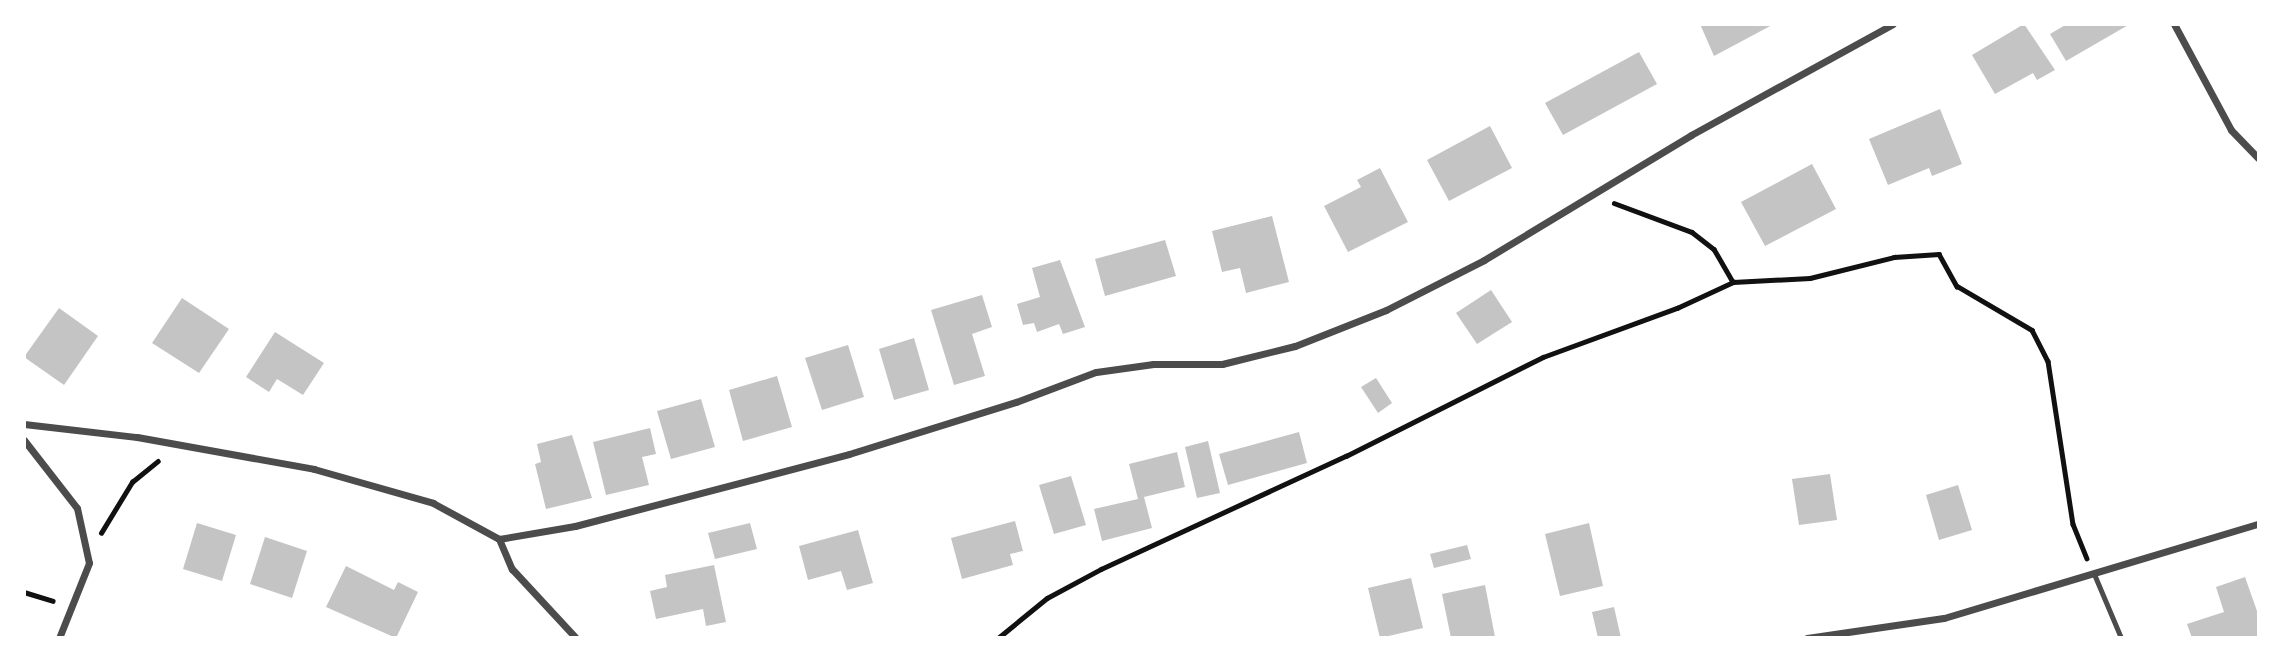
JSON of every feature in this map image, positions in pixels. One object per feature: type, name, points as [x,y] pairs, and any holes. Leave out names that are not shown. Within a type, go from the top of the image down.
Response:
[{"type":"street","points":[[499,540],[575,526],[849,454],[1016,402],[1096,372],[1153,364],[1222,364],[1294,346],[1398,304],[1598,194],[1690,135],[1893,24]]},
{"type":"street","points":[[2174,24],[2231,130],[2259,158]]},
{"type":"street","points":[[24,424],[178,444],[314,469],[433,503],[499,540],[512,569],[576,638]]},
{"type":"street","points":[[24,440],[77,508],[89,563],[74,608],[58,638]]},
{"type":"street","points":[[1807,638],[1944,618],[2259,524]]},
{"type":"lane","points":[[2094,574],[2121,638]]},
{"type":"path","points":[[1598,194],[1623,208],[1692,232],[1714,249],[1733,282]]},
{"type":"path","points":[[998,638],[1047,598],[1101,569],[1377,442],[1543,356],[1677,308],[1733,282],[1810,278],[1894,257],[1939,254],[1957,286],[2032,330],[2048,361],[2073,524],[2094,574]]},
{"type":"path","points":[[89,563],[102,530],[132,482],[178,444]]},
{"type":"path","points":[[24,592],[74,608]]},
{"type":"building","points":[[1700,24],[1774,24],[1714,56]]},
{"type":"building","points":[[2024,24],[2055,70],[2037,80],[2033,73],[1995,94],[1972,55]]},
{"type":"building","points":[[2067,24],[2130,24],[2066,61],[2050,34]]},
{"type":"building","points":[[1639,52],[1657,84],[1563,135],[1545,103]]},
{"type":"building","points":[[1940,109],[1962,164],[1932,176],[1929,168],[1888,185],[1869,139]]},
{"type":"building","points":[[1490,126],[1512,168],[1449,201],[1427,160]]},
{"type":"building","points":[[1812,164],[1836,209],[1765,246],[1741,202]]},
{"type":"building","points":[[1380,168],[1408,222],[1348,252],[1324,206],[1361,187],[1357,180]]},
{"type":"building","points":[[1272,216],[1289,282],[1246,293],[1240,268],[1222,272],[1212,231]]},
{"type":"building","points":[[1165,240],[1176,276],[1105,296],[1095,259]]},
{"type":"building","points":[[1060,260],[1085,327],[1063,334],[1059,324],[1037,332],[1034,323],[1023,325],[1017,304],[1040,297],[1032,268]]},
{"type":"building","points":[[1491,290],[1512,322],[1477,344],[1456,313]]},
{"type":"building","points":[[982,295],[992,327],[972,334],[985,376],[954,385],[931,310]]},
{"type":"building","points":[[182,298],[229,329],[199,373],[152,343]]},
{"type":"building","points":[[59,308],[98,336],[64,385],[24,357]]},
{"type":"building","points":[[275,332],[324,363],[303,395],[277,379],[269,392],[246,377]]},
{"type":"building","points":[[914,338],[929,390],[894,400],[879,349]]},
{"type":"building","points":[[848,345],[864,397],[822,410],[805,358]]},
{"type":"building","points":[[777,376],[792,427],[743,441],[729,390]]},
{"type":"building","points":[[1376,378],[1392,403],[1378,413],[1361,387]]},
{"type":"building","points":[[701,399],[715,447],[671,459],[657,411]]},
{"type":"building","points":[[650,428],[656,454],[642,457],[649,485],[606,495],[593,442]]},
{"type":"building","points":[[1299,432],[1307,463],[1228,485],[1219,454]]},
{"type":"building","points":[[572,435],[592,498],[546,509],[535,464],[541,462],[537,444]]},
{"type":"building","points":[[1208,441],[1220,493],[1197,498],[1185,447]]},
{"type":"building","points":[[1177,452],[1185,487],[1144,497],[1152,528],[1102,541],[1094,509],[1138,499],[1129,464]]},
{"type":"building","points":[[1830,474],[1837,520],[1799,525],[1792,479]]},
{"type":"building","points":[[1071,476],[1086,525],[1054,534],[1039,485]]},
{"type":"building","points":[[1958,485],[1972,530],[1939,540],[1926,495]]},
{"type":"building","points":[[1015,521],[1023,551],[1010,554],[1013,565],[962,579],[951,538]]},
{"type":"building","points":[[197,523],[236,535],[222,581],[183,569]]},
{"type":"building","points":[[750,523],[757,549],[715,559],[708,533]]},
{"type":"building","points":[[1589,523],[1603,586],[1560,596],[1545,534]]},
{"type":"building","points":[[858,530],[873,583],[847,590],[841,571],[808,580],[799,546]]},
{"type":"building","points":[[265,537],[307,551],[292,598],[250,584]]},
{"type":"building","points":[[1467,545],[1471,559],[1434,568],[1430,554]]},
{"type":"building","points":[[714,565],[726,622],[706,626],[703,609],[656,619],[650,591],[667,587],[665,575]]},
{"type":"building","points":[[346,566],[394,590],[398,582],[418,592],[396,638],[326,607]]},
{"type":"building","points":[[2245,577],[2257,611],[2258,638],[2192,638],[2187,624],[2224,612],[2216,587]]},
{"type":"building","points":[[1411,578],[1423,628],[1380,638],[1368,588]]},
{"type":"building","points":[[1485,585],[1495,637],[1451,638],[1442,594]]},
{"type":"building","points":[[1614,607],[1621,638],[1598,638],[1592,612]]}]
